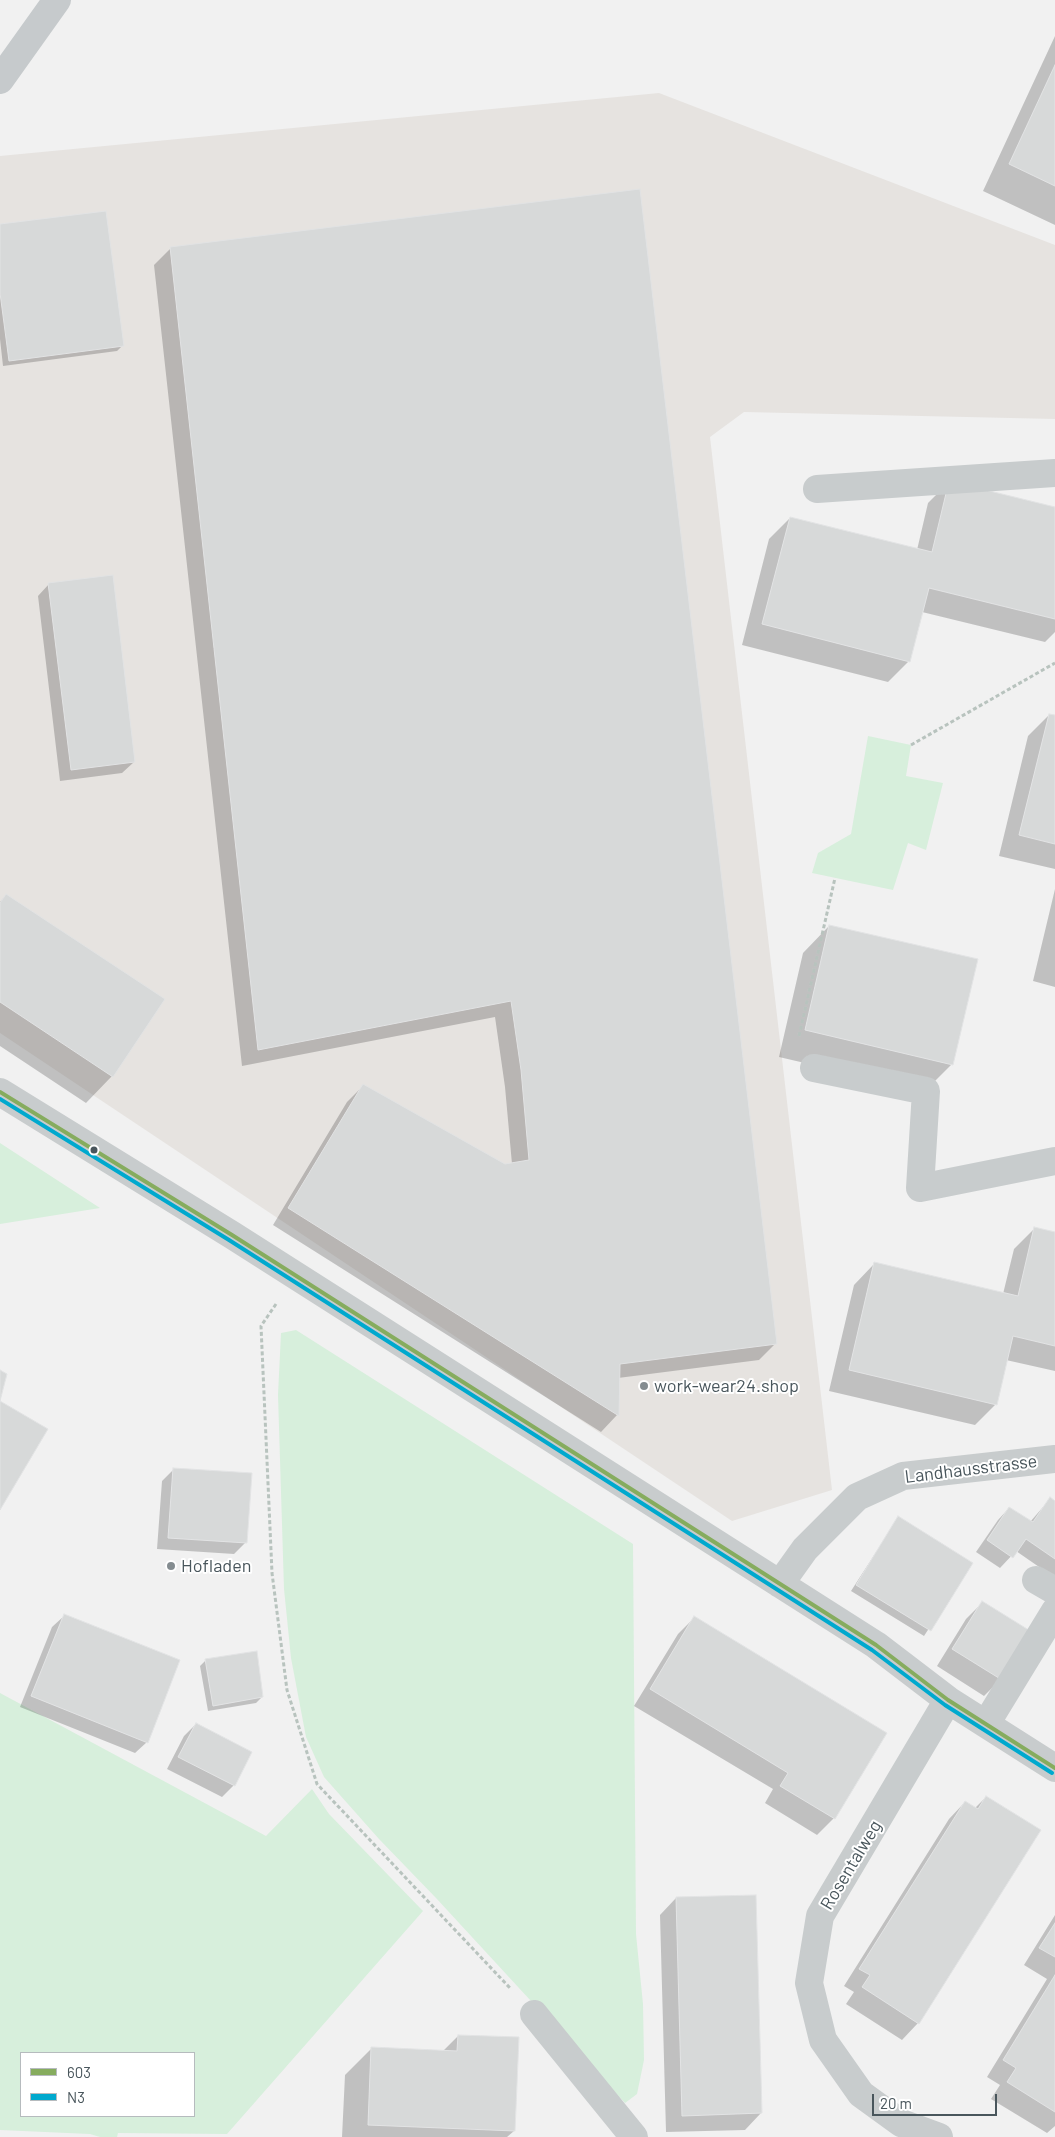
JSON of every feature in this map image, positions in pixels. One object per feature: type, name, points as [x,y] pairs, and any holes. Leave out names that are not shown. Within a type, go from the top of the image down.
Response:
[{"type":"main road","points":[[0,80],[57,0]]},
{"type":"street","points":[[817,489],[1055,473]]},
{"type":"street","points":[[814,1068],[926,1091],[920,1188],[1055,1161]]},
{"type":"street","points":[[0,1092],[294,1275],[876,1645],[948,1700],[1055,1768]]},
{"type":"street","name":"Landhausstrasse","points":[[780,1584],[805,1549],[857,1497],[895,1479],[903,1476],[1055,1459]]},
{"type":"street","points":[[986,1724],[1055,1611]]},
{"type":"street","name":"Rosentalweg","points":[[939,2137],[901,2123],[861,2094],[823,2040],[809,1983],[820,1916],[948,1700]]},
{"type":"street","points":[[534,2014],[634,2137]]},
{"type":"path","points":[[912,745],[1055,663]]},
{"type":"path","points":[[814,1068],[794,1056],[835,878]]},
{"type":"path","points":[[294,1275],[261,1326],[271,1553],[287,1690],[317,1784],[534,2014]]},
{"type":"shaded area","points":[[659,93],[1055,245],[1055,419],[744,412],[710,437],[832,1490],[732,1521],[0,1033],[0,156]]},
{"type":"green space","points":[[868,736],[911,745],[906,776],[943,783],[926,850],[908,843],[893,890],[812,873],[818,853],[851,834]]},
{"type":"green space","points":[[0,1143],[100,1208],[0,1224]]},
{"type":"green space","points":[[296,1330],[633,1544],[636,1934],[643,2004],[644,2060],[637,2094],[625,2103],[379,1839],[324,1777],[306,1737],[291,1658],[284,1589],[278,1395],[281,1333]]},
{"type":"green space","points":[[0,1693],[266,1836],[312,1789],[329,1814],[423,1911],[227,2134],[118,2133],[117,2137],[100,2137],[90,2134],[0,2130]]},
{"type":"building","points":[[1055,65],[1055,186],[1009,164]]},
{"type":"building","points":[[640,189],[777,1344],[620,1364],[619,1416],[288,1208],[363,1084],[505,1164],[529,1160],[521,1070],[511,1001],[258,1050],[170,247]]},
{"type":"building","points":[[106,211],[124,346],[9,361],[0,293],[0,224]]},
{"type":"building","points":[[949,481],[1055,507],[1055,619],[929,588],[910,662],[762,624],[790,517],[932,552]]},
{"type":"building","points":[[113,575],[135,762],[71,770],[48,583]]},
{"type":"building","points":[[1049,714],[1055,715],[1055,844],[1019,835]]},
{"type":"building","points":[[6,894],[165,999],[113,1077],[0,1002],[0,903]]},
{"type":"building","points":[[829,925],[978,959],[953,1065],[805,1030]]},
{"type":"building","points":[[1034,1227],[1055,1232],[1055,1346],[1013,1336],[997,1405],[849,1370],[874,1262],[1018,1296]]},
{"type":"building","points":[[0,1370],[7,1374],[0,1401]]},
{"type":"building","points":[[0,1401],[48,1429],[0,1510]]},
{"type":"building","points":[[173,1468],[252,1473],[247,1543],[168,1538]]},
{"type":"building","points":[[1050,1497],[1055,1501],[1055,1559],[1026,1539],[1013,1558],[987,1540],[1009,1507],[1033,1522]]},
{"type":"building","points":[[898,1516],[973,1563],[931,1631],[856,1585]]},
{"type":"building","points":[[982,1601],[1032,1632],[1002,1680],[952,1649]]},
{"type":"building","points":[[64,1614],[180,1660],[148,1743],[31,1696]]},
{"type":"building","points":[[694,1616],[887,1733],[835,1819],[780,1786],[788,1773],[650,1689]]},
{"type":"building","points":[[257,1651],[263,1697],[213,1706],[205,1659]]},
{"type":"building","points":[[196,1723],[252,1752],[235,1786],[178,1757]]},
{"type":"building","points":[[986,1796],[1041,1830],[919,2024],[862,1987],[870,1975],[859,1969],[965,1801],[978,1809]]},
{"type":"building","points":[[756,1895],[762,2113],[682,2116],[676,1897]]},
{"type":"building","points":[[1055,1923],[1055,1957],[1039,1948]]},
{"type":"building","points":[[1055,1975],[1055,2112],[1007,2082],[1016,2068],[1003,2060]]},
{"type":"building","points":[[458,2035],[519,2037],[515,2131],[368,2125],[371,2047],[457,2051]]},
{"type":"transit line","name":"603","points":[[0,1092],[232,1235],[876,1645],[948,1700],[1055,1768]]},
{"type":"transit line","name":"N3","points":[[0,1099],[229,1240],[872,1650],[945,1705],[1052,1773]]},
{"type":"place","name":"work-wear24.shop","points":[[644,1386]]},
{"type":"place","name":"Hofladen","points":[[171,1566]]}]
